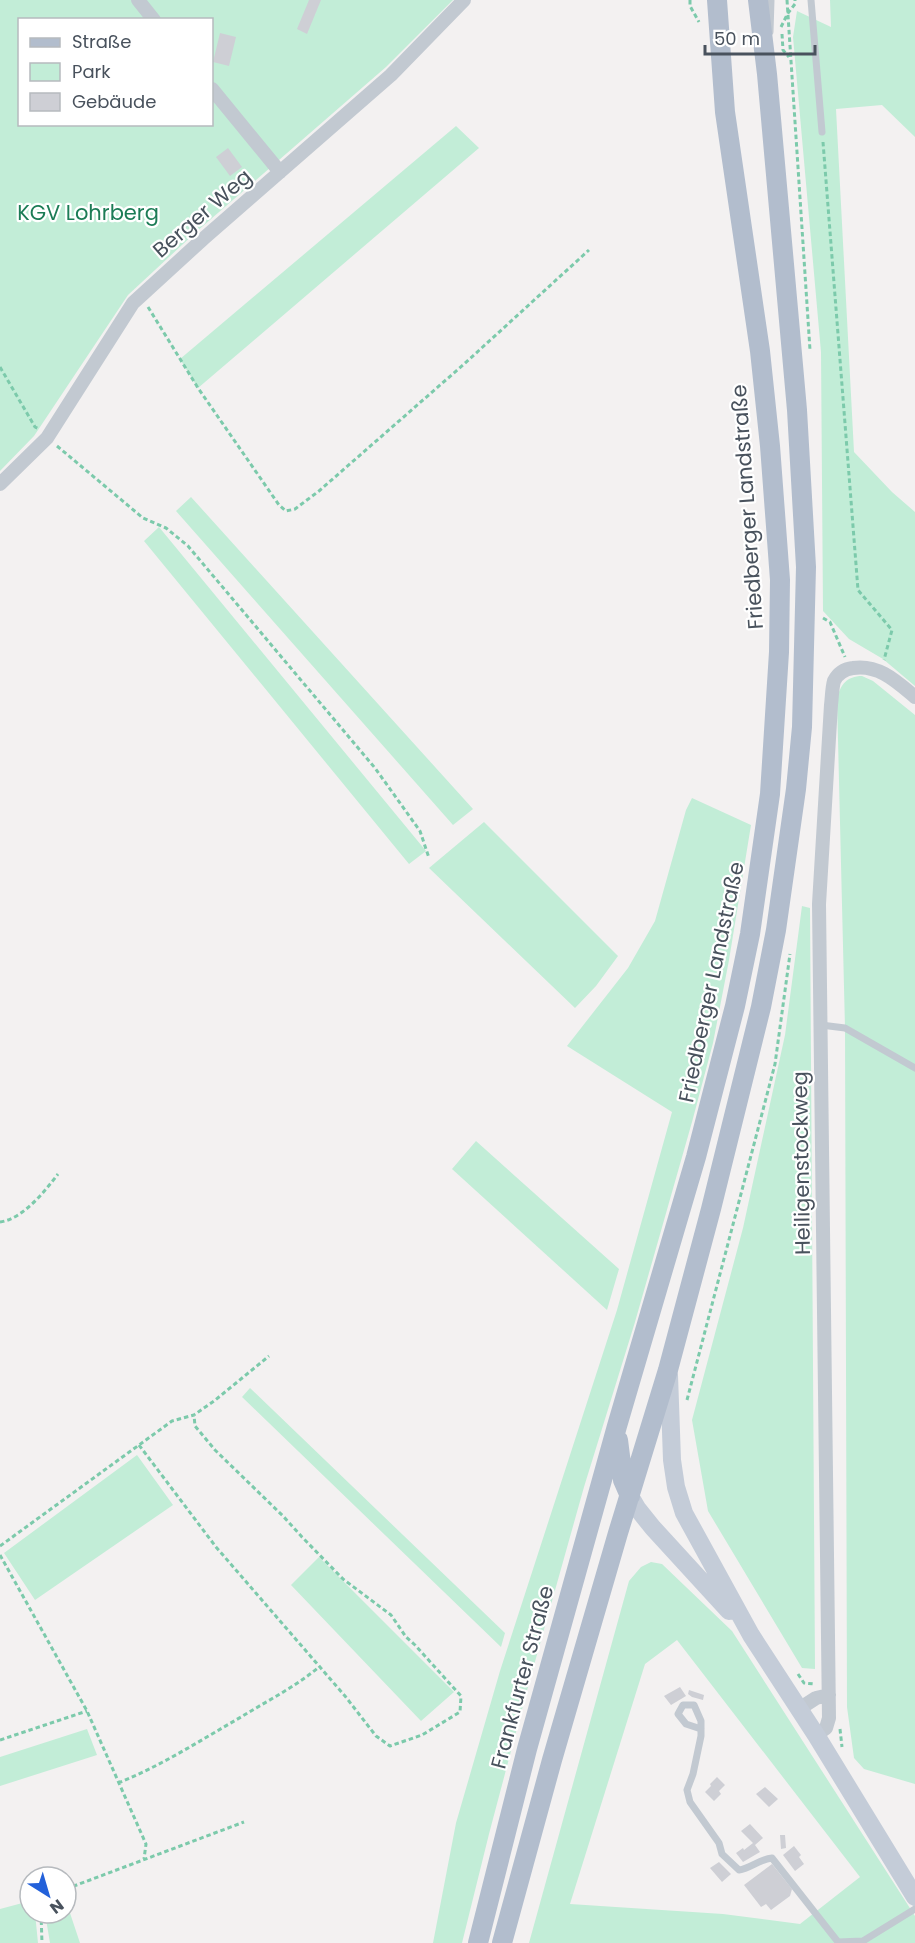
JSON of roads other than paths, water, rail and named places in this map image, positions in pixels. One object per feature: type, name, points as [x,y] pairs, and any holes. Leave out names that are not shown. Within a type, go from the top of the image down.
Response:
[{"type":"main road","name":"Friedberger Landstraße","points":[[617,1426],[696,1157],[735,1006],[762,862],[776,725],[780,652],[780,580],[770,446],[760,351],[725,112],[717,0]]},
{"type":"main road","points":[[502,1943],[552,1760],[668,1370],[761,1007],[779,907],[796,789],[805,648],[805,556],[797,410],[767,74],[758,0]]},
{"type":"main road","points":[[617,1426],[623,1480],[630,1496]]},
{"type":"main road","name":"Frankfurter Straße","points":[[477,1943],[527,1749],[617,1426]]},
{"type":"street","points":[[138,0],[152,18]]},
{"type":"street","name":"Berger Weg","points":[[0,484],[47,436],[133,303],[391,75],[464,0]]},
{"type":"street","points":[[213,90],[280,172]]},
{"type":"street","name":"Heiligenstockweg","points":[[816,1735],[826,1728],[829,1718],[819,903],[831,705],[834,681],[840,673],[850,668],[865,666],[881,671],[915,697]]},
{"type":"street","points":[[668,1370],[670,1430],[676,1487],[684,1513],[750,1635],[816,1735],[915,1897]]},
{"type":"street","points":[[630,1496],[654,1528],[750,1635]]},
{"type":"street","points":[[799,1709],[816,1698],[829,1695]]},
{"type":"lane","points":[[767,74],[771,0]]},
{"type":"lane","points":[[811,0],[822,132]]},
{"type":"lane","points":[[821,1025],[845,1028],[915,1068]]},
{"type":"lane","points":[[701,1729],[693,1774],[687,1790],[690,1802],[730,1863],[739,1870],[772,1858],[838,1942],[863,1941],[915,1909]]},
{"type":"park label","name":"KGV Lohrberg","points":[[88,212]]}]
